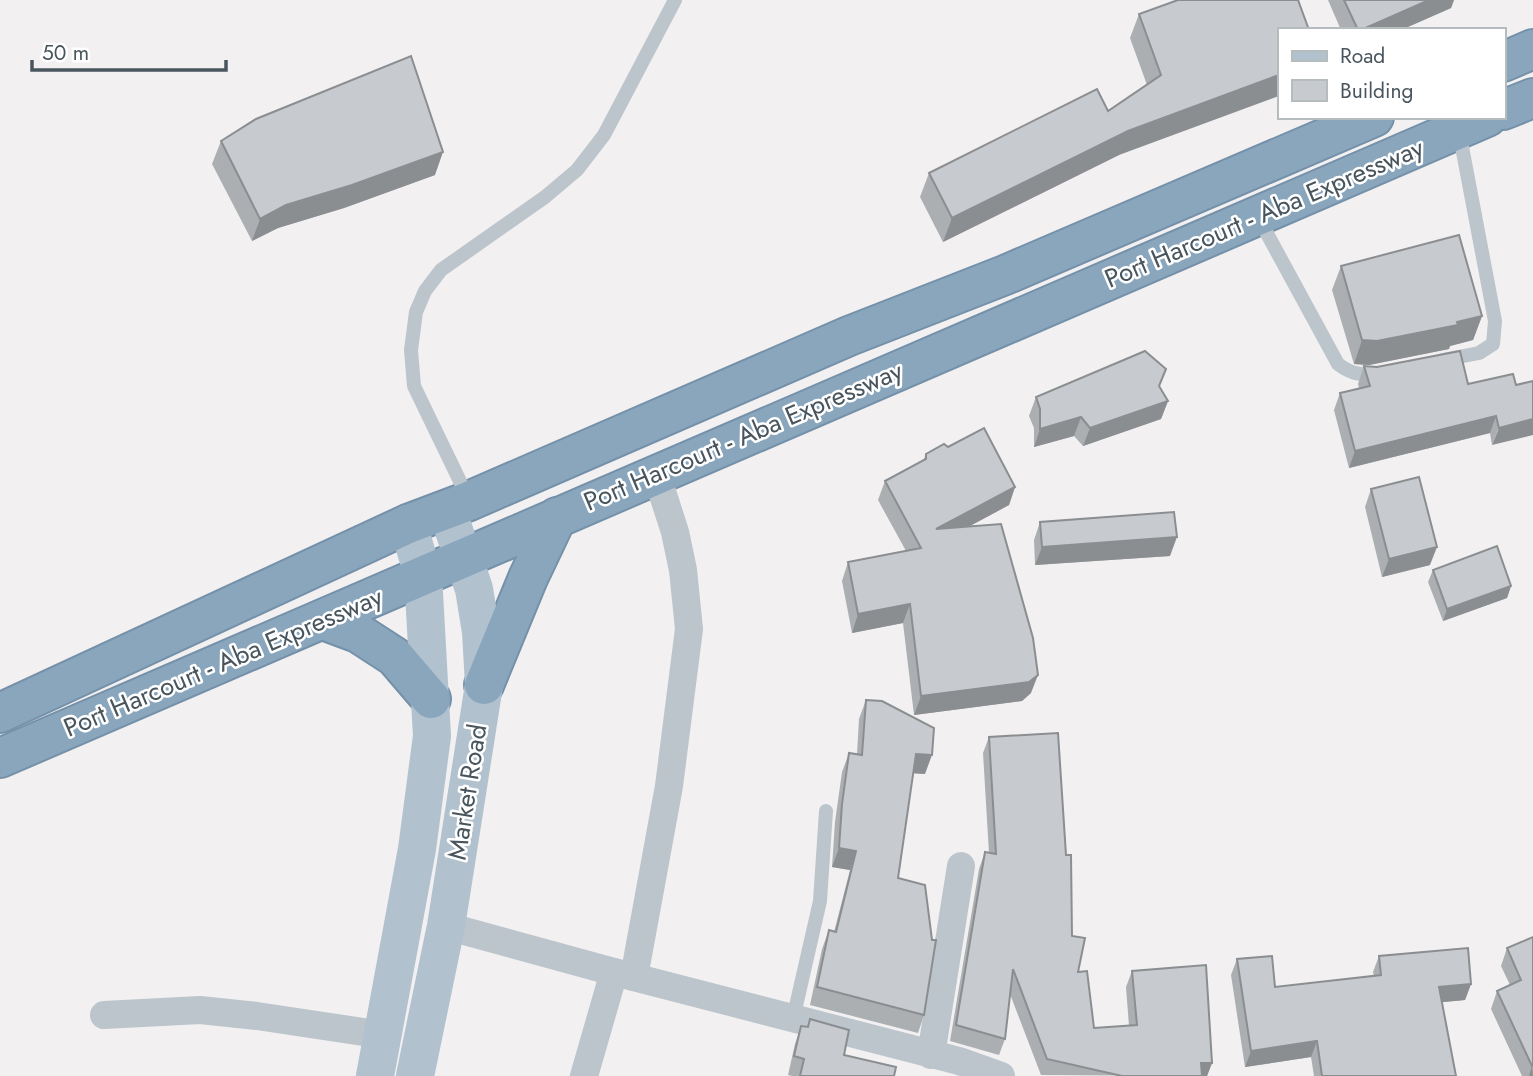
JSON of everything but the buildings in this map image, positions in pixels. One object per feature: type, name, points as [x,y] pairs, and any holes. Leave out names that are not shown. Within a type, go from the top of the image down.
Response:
[{"type":"highway","points":[[1505,61],[1533,49]]},
{"type":"highway","points":[[1505,109],[1533,98]]},
{"type":"highway","name":"Port Harcourt - Aba Expressway","points":[[0,713],[408,524],[458,505],[849,336],[1005,275],[1369,119]]},
{"type":"highway","name":"Port Harcourt - Aba Expressway","points":[[0,758],[1473,123]]},
{"type":"highway","points":[[484,685],[528,578],[557,517]]},
{"type":"highway","points":[[323,620],[358,633],[395,657],[431,699]]},
{"type":"main road","name":"Market Road","points":[[415,1076],[446,926],[484,685],[481,632],[474,589],[464,558],[458,505]]},
{"type":"main road","name":"Market Road","points":[[374,1076],[427,786],[432,736],[423,575],[408,524]]},
{"type":"street","points":[[584,1076],[624,975],[669,786],[689,629],[683,570],[675,532],[656,473]]},
{"type":"street","points":[[931,1055],[961,866]]},
{"type":"street","points":[[446,926],[931,1055],[958,1069],[1001,1076]]},
{"type":"street","points":[[104,1015],[200,1010],[383,1035]]},
{"type":"lane","points":[[458,505],[414,386],[411,350],[416,312],[425,291],[441,270],[545,197],[577,170],[604,135],[675,0]]},
{"type":"lane","points":[[1430,362],[1479,353],[1493,344],[1494,321],[1473,123]]},
{"type":"lane","points":[[1257,216],[1338,364],[1350,373],[1369,375],[1394,370]]},
{"type":"lane","points":[[793,1019],[821,901],[826,811]]}]
